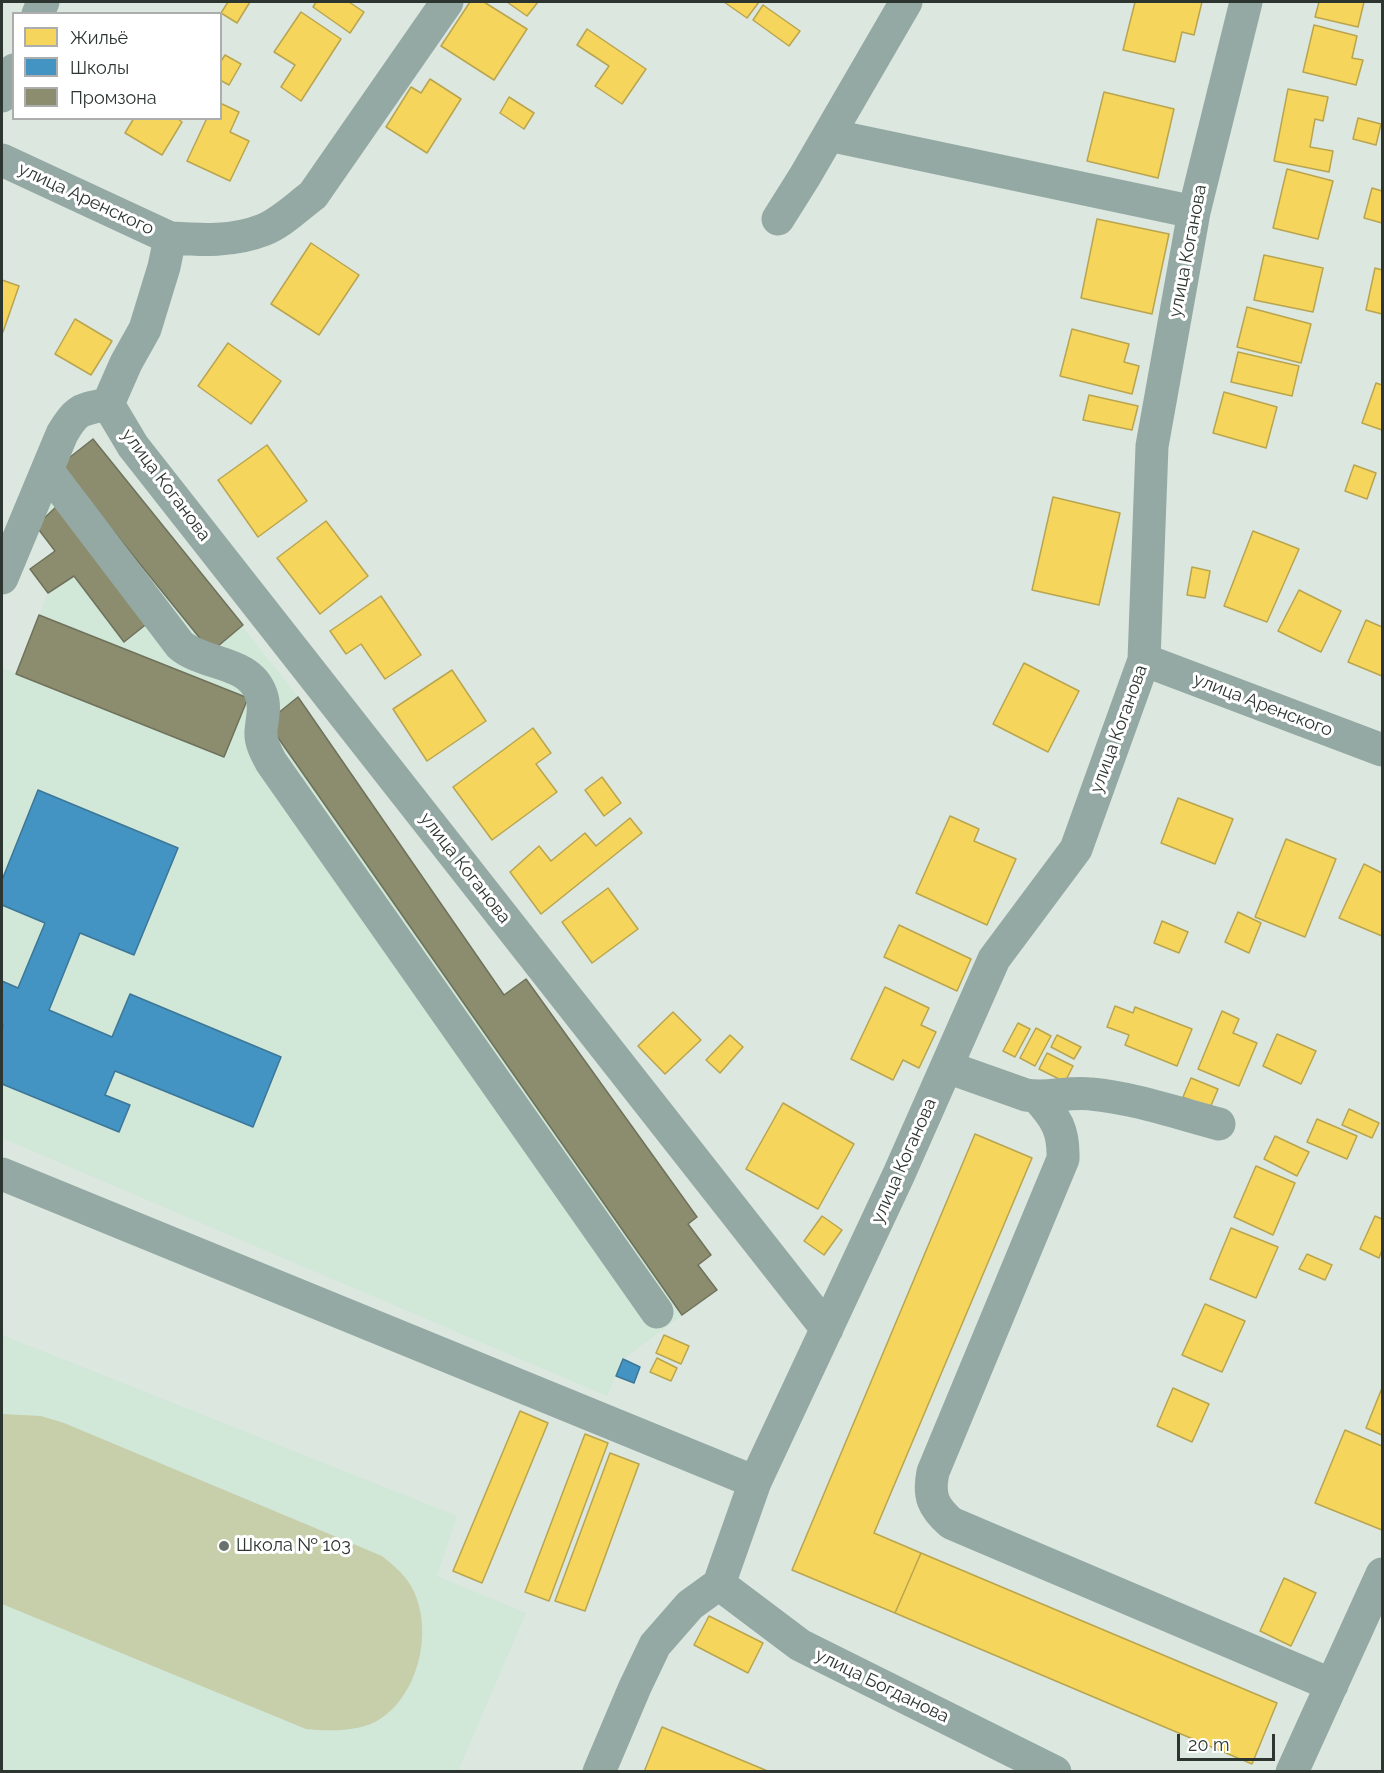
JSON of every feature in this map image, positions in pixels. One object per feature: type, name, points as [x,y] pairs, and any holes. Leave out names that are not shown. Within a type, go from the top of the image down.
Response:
[{"type":"street","points":[[2,578],[72,416],[85,409],[108,404],[126,363],[145,329],[164,267],[170,238],[232,239],[263,230],[282,219],[313,195],[447,2]]},
{"type":"street","points":[[778,219],[906,2]]},
{"type":"street","name":"улица Коганова","points":[[719,1584],[755,1482],[947,1067],[994,959],[1076,849],[1144,660],[1152,446],[1194,212],[1246,2]]},
{"type":"street","points":[[2,96],[12,74]]},
{"type":"street","points":[[829,135],[1194,212]]},
{"type":"street","name":"улица Аренского","points":[[2,160],[170,238]]},
{"type":"street","name":"улица Коганова","points":[[108,404],[133,446],[827,1329]]},
{"type":"street","points":[[47,470],[180,645],[189,653],[247,675],[258,686],[264,701],[261,733],[264,748],[271,762],[657,1312]]},
{"type":"street","name":"улица Аренского","points":[[1144,660],[1383,750]]},
{"type":"street","points":[[947,1067],[1037,1097],[1061,1093],[1091,1094],[1155,1107],[1219,1124]]},
{"type":"street","points":[[1037,1097],[1050,1111],[1061,1131],[1063,1159],[933,1472],[932,1498],[938,1511],[951,1523],[1332,1685]]},
{"type":"street","points":[[2,1174],[755,1482]]},
{"type":"street","points":[[1292,1772],[1383,1574]]},
{"type":"street","points":[[599,1772],[655,1645],[690,1605],[719,1584]]},
{"type":"street","name":"улица Богданова","points":[[719,1584],[800,1645],[1055,1772]]},
{"type":"shaded area","points":[[93,439],[298,697],[504,995],[526,979],[697,1217],[689,1225],[711,1255],[698,1265],[717,1290],[623,1359],[607,1396],[2,1138],[2,668],[16,673],[48,593],[30,569],[55,550],[36,526],[60,465]]},
{"type":"shaded area","name":"Школа № 103","points":[[2,1335],[457,1516],[437,1576],[526,1613],[458,1771],[2,1771]]},
{"type":"green space","points":[[2,1414],[41,1416],[64,1423],[382,1556],[402,1574],[411,1586],[422,1622],[422,1641],[418,1661],[403,1697],[375,1722],[358,1728],[306,1729],[2,1604]]},
{"type":"building: Жильё","points":[[228,2],[250,2],[237,23],[222,12]]},
{"type":"building: Жильё","points":[[316,2],[349,2],[364,12],[350,33],[313,7]]},
{"type":"building: Жильё","points":[[470,2],[484,2],[527,29],[494,80],[441,46]]},
{"type":"building: Жильё","points":[[507,2],[538,2],[527,16]]},
{"type":"building: Жильё","points":[[724,2],[759,2],[747,18]]},
{"type":"building: Жильё","points":[[1135,2],[1202,2],[1194,35],[1182,32],[1175,62],[1123,50]]},
{"type":"building: Жильё","points":[[1319,2],[1364,2],[1358,27],[1315,17]]},
{"type":"building: Жильё","points":[[763,5],[800,31],[789,46],[753,20]]},
{"type":"building: Жильё","points":[[301,12],[341,39],[301,101],[281,87],[295,65],[274,52]]},
{"type":"building: Жильё","points":[[1314,25],[1357,36],[1352,58],[1363,60],[1356,85],[1303,72]]},
{"type":"building: Жильё","points":[[587,29],[646,69],[622,104],[595,86],[609,66],[577,45]]},
{"type":"building: Жильё","points":[[225,55],[241,64],[229,85],[222,81],[222,60]]},
{"type":"building: Жильё","points":[[430,79],[461,99],[427,153],[386,127],[411,87],[421,93]]},
{"type":"building: Жильё","points":[[1288,89],[1328,97],[1323,121],[1315,119],[1310,147],[1333,151],[1329,172],[1274,161]]},
{"type":"building: Жильё","points":[[1104,92],[1174,109],[1158,178],[1087,161]]},
{"type":"building: Жильё","points":[[509,97],[534,113],[524,129],[500,113]]},
{"type":"building: Жильё","points":[[222,104],[239,112],[230,132],[249,141],[230,181],[187,161],[206,120],[222,120]]},
{"type":"building: Жильё","points":[[1358,118],[1381,124],[1376,145],[1353,139]]},
{"type":"building: Жильё","points":[[133,120],[180,120],[182,122],[162,155],[125,133]]},
{"type":"building: Жильё","points":[[1287,169],[1333,181],[1318,239],[1273,228]]},
{"type":"building: Жильё","points":[[1372,188],[1382,191],[1382,223],[1364,218]]},
{"type":"building: Жильё","points":[[1097,219],[1169,234],[1152,314],[1081,298]]},
{"type":"building: Жильё","points":[[311,243],[359,275],[319,335],[271,304]]},
{"type":"building: Жильё","points":[[1264,255],[1323,268],[1313,312],[1254,300]]},
{"type":"building: Жильё","points":[[1375,268],[1382,270],[1382,314],[1366,310]]},
{"type":"building: Жильё","points":[[2,280],[19,286],[3,332],[2,331]]},
{"type":"building: Жильё","points":[[1247,307],[1311,324],[1301,363],[1237,347]]},
{"type":"building: Жильё","points":[[75,319],[112,341],[91,375],[55,354]]},
{"type":"building: Жильё","points":[[1072,329],[1129,344],[1124,362],[1139,366],[1132,394],[1060,376]]},
{"type":"building: Жильё","points":[[228,343],[281,381],[251,424],[198,386]]},
{"type":"building: Жильё","points":[[1238,352],[1299,366],[1292,396],[1231,382]]},
{"type":"building: Жильё","points":[[1376,383],[1382,385],[1382,430],[1362,423]]},
{"type":"building: Жильё","points":[[1224,392],[1277,407],[1266,448],[1213,433]]},
{"type":"building: Жильё","points":[[1089,395],[1138,406],[1132,430],[1083,420]]},
{"type":"building: Жильё","points":[[267,445],[307,501],[258,537],[218,480]]},
{"type":"building: Жильё","points":[[1354,465],[1376,473],[1367,499],[1345,491]]},
{"type":"building: Жильё","points":[[1053,497],[1120,513],[1099,605],[1032,590]]},
{"type":"building: Жильё","points":[[326,521],[368,576],[320,614],[277,558]]},
{"type":"building: Жильё","points":[[1253,531],[1299,549],[1267,622],[1224,606]]},
{"type":"building: Жильё","points":[[1192,567],[1210,571],[1205,598],[1187,595]]},
{"type":"building: Жильё","points":[[1299,590],[1341,611],[1321,652],[1278,631]]},
{"type":"building: Жильё","points":[[381,596],[421,655],[385,679],[361,644],[346,654],[330,631]]},
{"type":"building: Жильё","points":[[1366,620],[1382,627],[1382,676],[1348,662]]},
{"type":"building: Жильё","points":[[1024,663],[1079,691],[1048,752],[993,724]]},
{"type":"building: Жильё","points":[[452,670],[486,721],[427,761],[393,709]]},
{"type":"building: Жильё","points":[[533,728],[551,753],[536,764],[557,792],[492,840],[453,787]]},
{"type":"building: Жильё","points":[[602,777],[621,803],[604,816],[585,790]]},
{"type":"building: Жильё","points":[[1178,798],[1233,819],[1215,864],[1161,843]]},
{"type":"building: Жильё","points":[[950,816],[979,829],[974,841],[1016,859],[987,925],[916,893]]},
{"type":"building: Жильё","points":[[630,818],[642,833],[541,914],[510,872],[539,846],[551,861],[585,833],[596,846]]},
{"type":"building: Жильё","points":[[1286,839],[1336,859],[1305,937],[1255,917]]},
{"type":"building: Жильё","points":[[1364,864],[1382,873],[1382,936],[1339,918]]},
{"type":"building: Жильё","points":[[608,888],[638,929],[592,963],[562,922]]},
{"type":"building: Жильё","points":[[1238,912],[1261,923],[1249,953],[1225,942]]},
{"type":"building: Жильё","points":[[1162,921],[1188,932],[1179,953],[1154,943]]},
{"type":"building: Жильё","points":[[899,925],[971,959],[957,991],[884,957]]},
{"type":"building: Жильё","points":[[885,987],[929,1008],[921,1025],[936,1032],[919,1068],[903,1060],[893,1080],[851,1059]]},
{"type":"building: Жильё","points":[[1115,1006],[1133,1013],[1135,1007],[1192,1029],[1177,1066],[1125,1045],[1129,1035],[1107,1027]]},
{"type":"building: Жильё","points":[[1222,1011],[1239,1019],[1233,1033],[1257,1043],[1239,1086],[1198,1069]]},
{"type":"building: Жильё","points":[[673,1012],[701,1040],[665,1074],[638,1046]]},
{"type":"building: Жильё","points":[[1018,1023],[1030,1029],[1015,1057],[1003,1051]]},
{"type":"building: Жильё","points":[[1036,1028],[1051,1036],[1035,1066],[1020,1058]]},
{"type":"building: Жильё","points":[[1277,1034],[1316,1051],[1301,1084],[1263,1066]]},
{"type":"building: Жильё","points":[[730,1035],[743,1047],[720,1073],[706,1060]]},
{"type":"building: Жильё","points":[[1057,1035],[1081,1047],[1074,1059],[1051,1047]]},
{"type":"building: Жильё","points":[[1047,1053],[1073,1066],[1065,1082],[1039,1069]]},
{"type":"building: Жильё","points":[[1191,1078],[1218,1089],[1210,1108],[1183,1097]]},
{"type":"building: Жильё","points":[[783,1103],[854,1144],[818,1209],[746,1169]]},
{"type":"building: Жильё","points":[[1349,1109],[1379,1123],[1372,1138],[1342,1125]]},
{"type":"building: Жильё","points":[[1317,1119],[1357,1136],[1347,1159],[1307,1142]]},
{"type":"building: Жильё","points":[[975,1134],[1032,1158],[874,1533],[921,1553],[895,1613],[792,1570]]},
{"type":"building: Жильё","points":[[1275,1136],[1309,1152],[1297,1176],[1264,1159]]},
{"type":"building: Жильё","points":[[1256,1166],[1295,1183],[1273,1235],[1234,1217]]},
{"type":"building: Жильё","points":[[822,1216],[842,1230],[824,1255],[804,1241]]},
{"type":"building: Жильё","points":[[1375,1216],[1382,1219],[1382,1250],[1379,1258],[1360,1249]]},
{"type":"building: Жильё","points":[[1231,1228],[1278,1247],[1256,1298],[1210,1279]]},
{"type":"building: Жильё","points":[[1307,1254],[1332,1265],[1325,1280],[1299,1269]]},
{"type":"building: Жильё","points":[[1205,1304],[1245,1321],[1222,1372],[1182,1355]]},
{"type":"building: Жильё","points":[[664,1335],[689,1346],[681,1364],[656,1353]]},
{"type":"building: Жильё","points":[[657,1358],[677,1368],[671,1381],[650,1372]]},
{"type":"building: Жильё","points":[[1173,1388],[1209,1404],[1192,1442],[1157,1426]]},
{"type":"building: Жильё","points":[[1382,1388],[1382,1435],[1366,1428]]},
{"type":"building: Жильё","points":[[520,1411],[548,1423],[482,1583],[453,1571]]},
{"type":"building: Жильё","points":[[1345,1430],[1382,1446],[1382,1530],[1315,1503]]},
{"type":"building: Жильё","points":[[585,1434],[608,1443],[549,1601],[525,1592]]},
{"type":"building: Жильё","points":[[610,1453],[639,1464],[585,1611],[555,1601]]},
{"type":"building: Жильё","points":[[921,1553],[1277,1703],[1252,1764],[895,1613]]},
{"type":"building: Жильё","points":[[1284,1578],[1316,1593],[1291,1646],[1260,1631]]},
{"type":"building: Жильё","points":[[709,1616],[763,1643],[748,1673],[694,1645]]},
{"type":"building: Жильё","points":[[662,1727],[770,1772],[644,1772]]},
{"type":"building: Школы","points":[[38,790],[178,848],[134,955],[80,933],[49,1010],[112,1037],[130,994],[281,1057],[253,1127],[115,1071],[105,1095],[130,1105],[119,1132],[2,1084],[2,981],[18,988],[45,923],[2,905],[2,880]]},
{"type":"building: Школы","points":[[623,1359],[640,1367],[634,1383],[616,1376]]},
{"type":"building: Промзона","points":[[93,439],[243,625],[211,652],[60,465]]},
{"type":"building: Промзона","points":[[57,506],[149,622],[124,642],[74,576],[48,593],[30,569],[55,551],[36,526]]},
{"type":"building: Промзона","points":[[39,615],[248,698],[224,757],[16,674]]},
{"type":"building: Промзона","points":[[298,697],[504,995],[526,979],[697,1217],[688,1224],[711,1255],[698,1265],[717,1290],[682,1315],[267,722]]},
{"type":"place","name":"Школа № 103","points":[[224,1546]]}]
